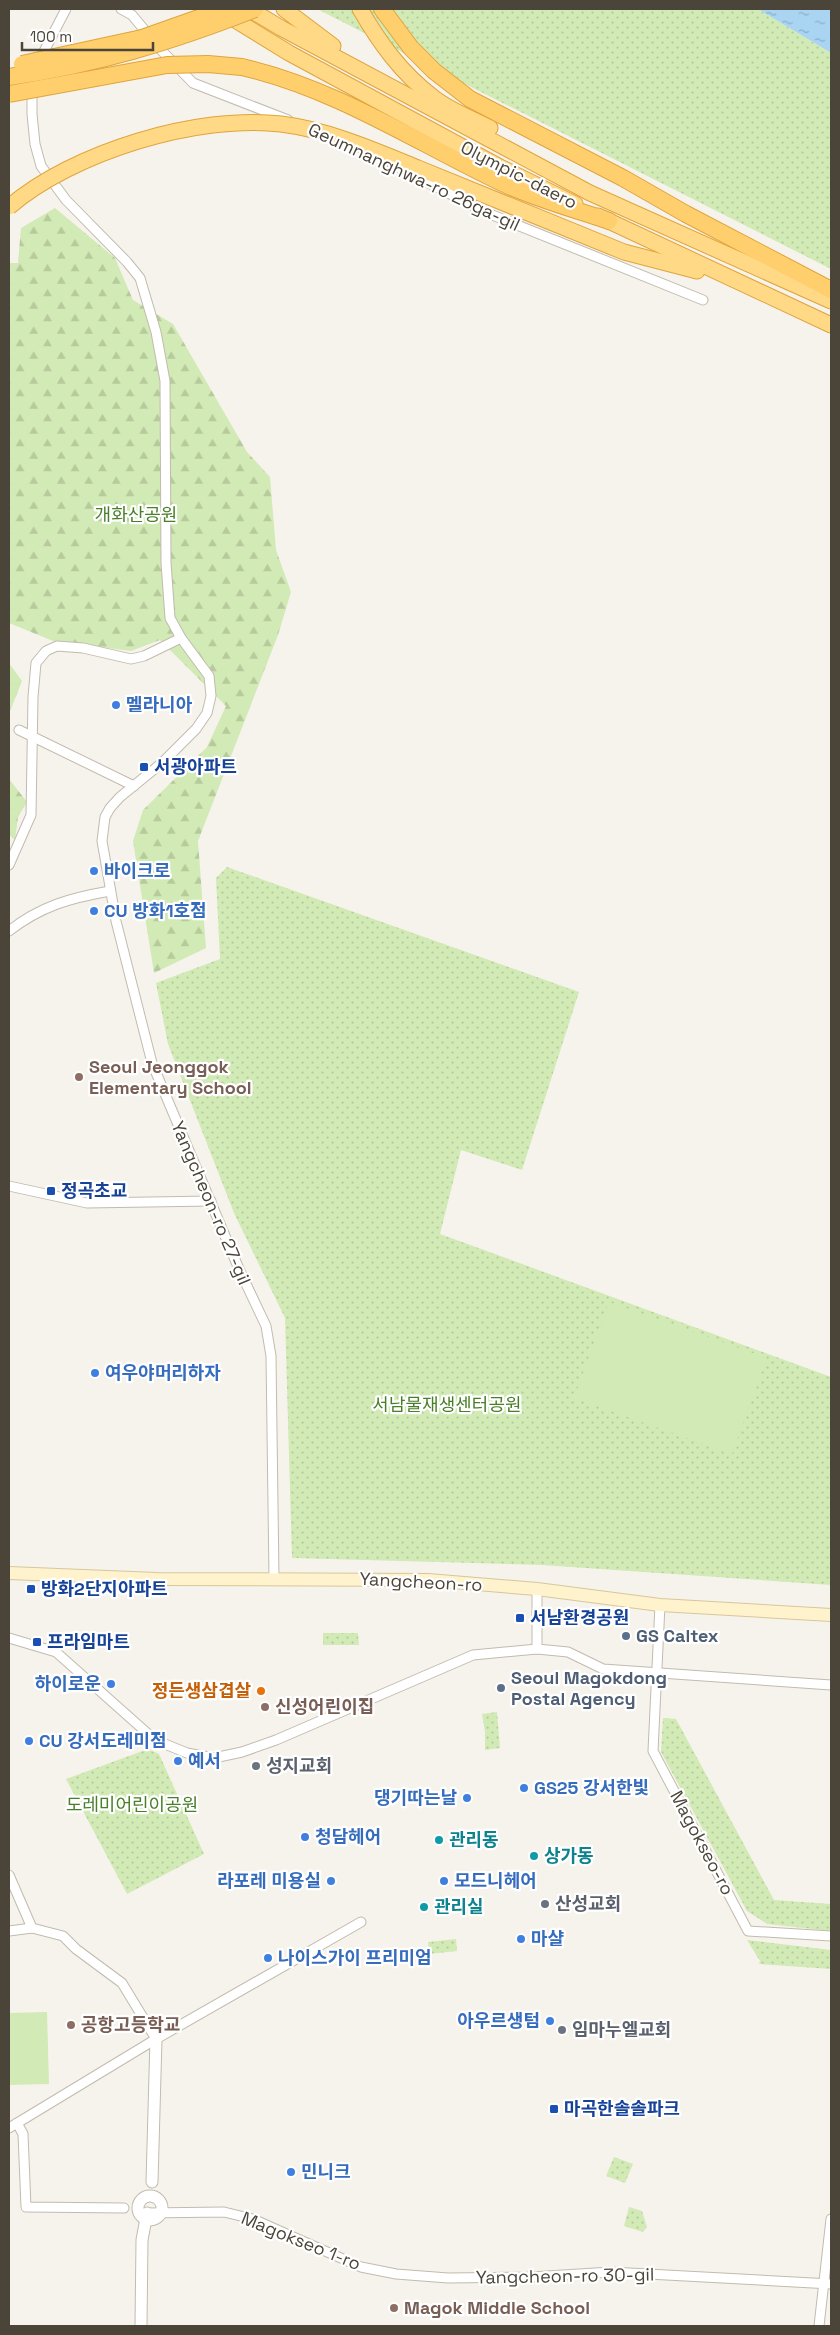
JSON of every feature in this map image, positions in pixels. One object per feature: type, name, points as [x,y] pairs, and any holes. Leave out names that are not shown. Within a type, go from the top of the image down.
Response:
[{"type":"highway","name":"Olympic-daero","points":[[216,9],[289,53],[500,167],[608,221],[831,325]]},
{"type":"highway","points":[[9,66],[142,38],[224,9]]},
{"type":"highway","name":"Olympic-daero","points":[[249,9],[590,193],[831,301]]},
{"type":"highway","points":[[9,77],[99,61],[147,48],[191,34],[255,9]]},
{"type":"highway","points":[[284,9],[315,34],[409,97]]},
{"type":"highway","points":[[360,9],[387,53],[433,98],[504,136],[590,193]]},
{"type":"highway","points":[[382,9],[416,54],[434,71],[470,99],[623,178],[686,214],[831,290]]},
{"type":"highway","points":[[9,94],[168,65],[208,64],[242,67],[304,84],[377,118],[500,182],[608,221]]},
{"type":"highway","points":[[9,206],[80,162],[152,137],[213,124],[281,124],[346,139],[624,252],[732,280]]},
{"type":"main road","name":"Yangcheon-ro","points":[[9,1573],[157,1579],[428,1580],[538,1589],[660,1605],[831,1615]]},
{"type":"street","name":"Yangcheon-ro 27-gil","points":[[66,9],[40,56],[31,90],[35,144],[41,166],[66,200],[127,262],[140,278],[156,332],[165,381],[167,594],[170,618],[181,638],[209,676],[211,696],[208,713],[196,729],[164,762],[120,797],[105,818],[102,841],[116,921],[152,1063],[238,1269],[266,1326],[272,1356],[274,1578]]},
{"type":"street","name":"Geumnanghwa-ro 26ga-gil","points":[[121,9],[132,15],[162,51],[193,83],[364,150],[485,212],[703,300]]},
{"type":"street","points":[[9,865],[31,815],[32,736],[36,663],[46,651],[57,646],[83,648],[131,659],[144,656],[181,638]]},
{"type":"street","points":[[19,730],[134,786]]},
{"type":"street","points":[[9,930],[29,915],[49,906],[71,898],[110,891]]},
{"type":"street","points":[[9,1186],[88,1203],[211,1201]]},
{"type":"street","points":[[537,1649],[538,1589]]},
{"type":"street","name":"Magokseo-ro","points":[[660,1605],[653,1751],[748,1931],[831,1936]]},
{"type":"street","points":[[9,1638],[56,1652],[155,1740],[188,1753],[214,1758],[242,1752],[276,1740],[473,1655],[537,1649],[568,1652],[603,1669],[831,1685]]},
{"type":"street","points":[[9,1875],[32,1928]]},
{"type":"street","points":[[124,2208],[26,2207],[23,2134],[13,2125],[156,2039],[361,1922]]},
{"type":"street","points":[[9,1931],[32,1928],[63,1936],[76,1949],[122,1983],[156,2039],[152,2182]]},
{"type":"street","name":"Magokseo 1-ro","points":[[141,2326],[142,2211],[224,2212],[253,2219],[361,2267],[396,2274],[448,2278]]},
{"type":"street","points":[[819,2326],[828,2283],[831,2218]]},
{"type":"street","name":"Yangcheon-ro 30-gil","points":[[448,2278],[531,2277],[611,2272],[828,2283]]},
{"type":"green space","points":[[317,9],[758,9],[831,53],[831,269]]},
{"type":"green space","name":"개화산공원","points":[[55,208],[115,258],[133,300],[173,324],[247,452],[270,477],[276,550],[291,592],[278,635],[198,841],[206,948],[154,973],[133,841],[143,810],[207,747],[226,706],[160,640],[131,651],[53,641],[9,623],[9,263],[18,263],[21,228]]},
{"type":"green space","points":[[9,663],[22,681],[9,714]]},
{"type":"green space","points":[[9,779],[27,802],[18,817],[15,840],[9,835]]},
{"type":"green space","name":"서남물재생센터공원","points":[[227,867],[579,992],[522,1170],[461,1150],[440,1234],[831,1377],[831,1585],[542,1565],[292,1558],[285,1318],[234,1213],[168,1044],[156,983],[220,959],[216,878]]},
{"type":"green space","points":[[609,1302],[767,1358],[732,1454],[574,1398]]},
{"type":"green space","points":[[323,1633],[358,1633],[359,1645],[323,1645]]},
{"type":"green space","points":[[497,1712],[500,1748],[485,1750],[482,1714]]},
{"type":"green space","points":[[663,1718],[676,1719],[774,1900],[831,1904],[831,1931],[767,1924],[747,1911],[661,1752]]},
{"type":"green space","name":"도레미어린이공원","points":[[148,1749],[159,1754],[204,1854],[127,1894],[66,1779]]},
{"type":"green space","points":[[456,1939],[457,1951],[429,1954],[428,1942]]},
{"type":"green space","points":[[747,1940],[831,1950],[831,1969],[759,1964],[760,1961]]},
{"type":"green space","points":[[47,2012],[49,2084],[9,2085],[9,2013]]},
{"type":"green space","points":[[614,2157],[633,2164],[625,2183],[606,2176]]},
{"type":"green space","points":[[629,2207],[642,2211],[647,2227],[643,2232],[624,2226]]},
{"type":"water","points":[[758,9],[831,9],[831,53]]},
{"type":"place","name":"멜라니아","points":[[116,705]]},
{"type":"place","name":"서광아파트","points":[[144,767]]},
{"type":"place","name":"바이크로","points":[[94,871]]},
{"type":"place","name":"CU 방화1호점","points":[[94,911]]},
{"type":"place","name":"Seoul Jeonggok Elementary School","points":[[79,1077]]},
{"type":"place","name":"정곡초교","points":[[51,1191]]},
{"type":"place","name":"여우야머리하자","points":[[95,1373]]},
{"type":"place","name":"방화2단지아파트","points":[[31,1589]]},
{"type":"place","name":"서남환경공원","points":[[520,1618]]},
{"type":"place","name":"GS Caltex","points":[[626,1636]]},
{"type":"place","name":"프라임마트","points":[[37,1642]]},
{"type":"place","name":"하이로운","points":[[111,1684]]},
{"type":"place","name":"Seoul Magokdong Postal Agency","points":[[501,1688]]},
{"type":"place","name":"정든생삼겹살","points":[[261,1691]]},
{"type":"place","name":"신성어린이집","points":[[265,1707]]},
{"type":"place","name":"CU 강서도레미점","points":[[29,1741]]},
{"type":"place","name":"예서","points":[[178,1761]]},
{"type":"place","name":"성지교회","points":[[256,1766]]},
{"type":"place","name":"GS25 강서한빛","points":[[524,1788]]},
{"type":"place","name":"댕기따는날","points":[[467,1798]]},
{"type":"place","name":"청담헤어","points":[[305,1837]]},
{"type":"place","name":"관리동","points":[[439,1840]]},
{"type":"place","name":"상가동","points":[[534,1856]]},
{"type":"place","name":"라포레 미용실","points":[[331,1881]]},
{"type":"place","name":"모드니헤어","points":[[444,1881]]},
{"type":"place","name":"산성교회","points":[[545,1904]]},
{"type":"place","name":"관리실","points":[[424,1907]]},
{"type":"place","name":"마샬","points":[[521,1939]]},
{"type":"place","name":"나이스가이 프리미엄","points":[[268,1958]]},
{"type":"place","name":"아우르생텀","points":[[550,2021]]},
{"type":"place","name":"공항고등학교","points":[[71,2025]]},
{"type":"place","name":"임마누엘교회","points":[[562,2030]]},
{"type":"place","name":"마곡한솔솔파크","points":[[554,2109]]},
{"type":"place","name":"민니크","points":[[291,2172]]},
{"type":"place","name":"Magok Middle School","points":[[394,2308]]}]
